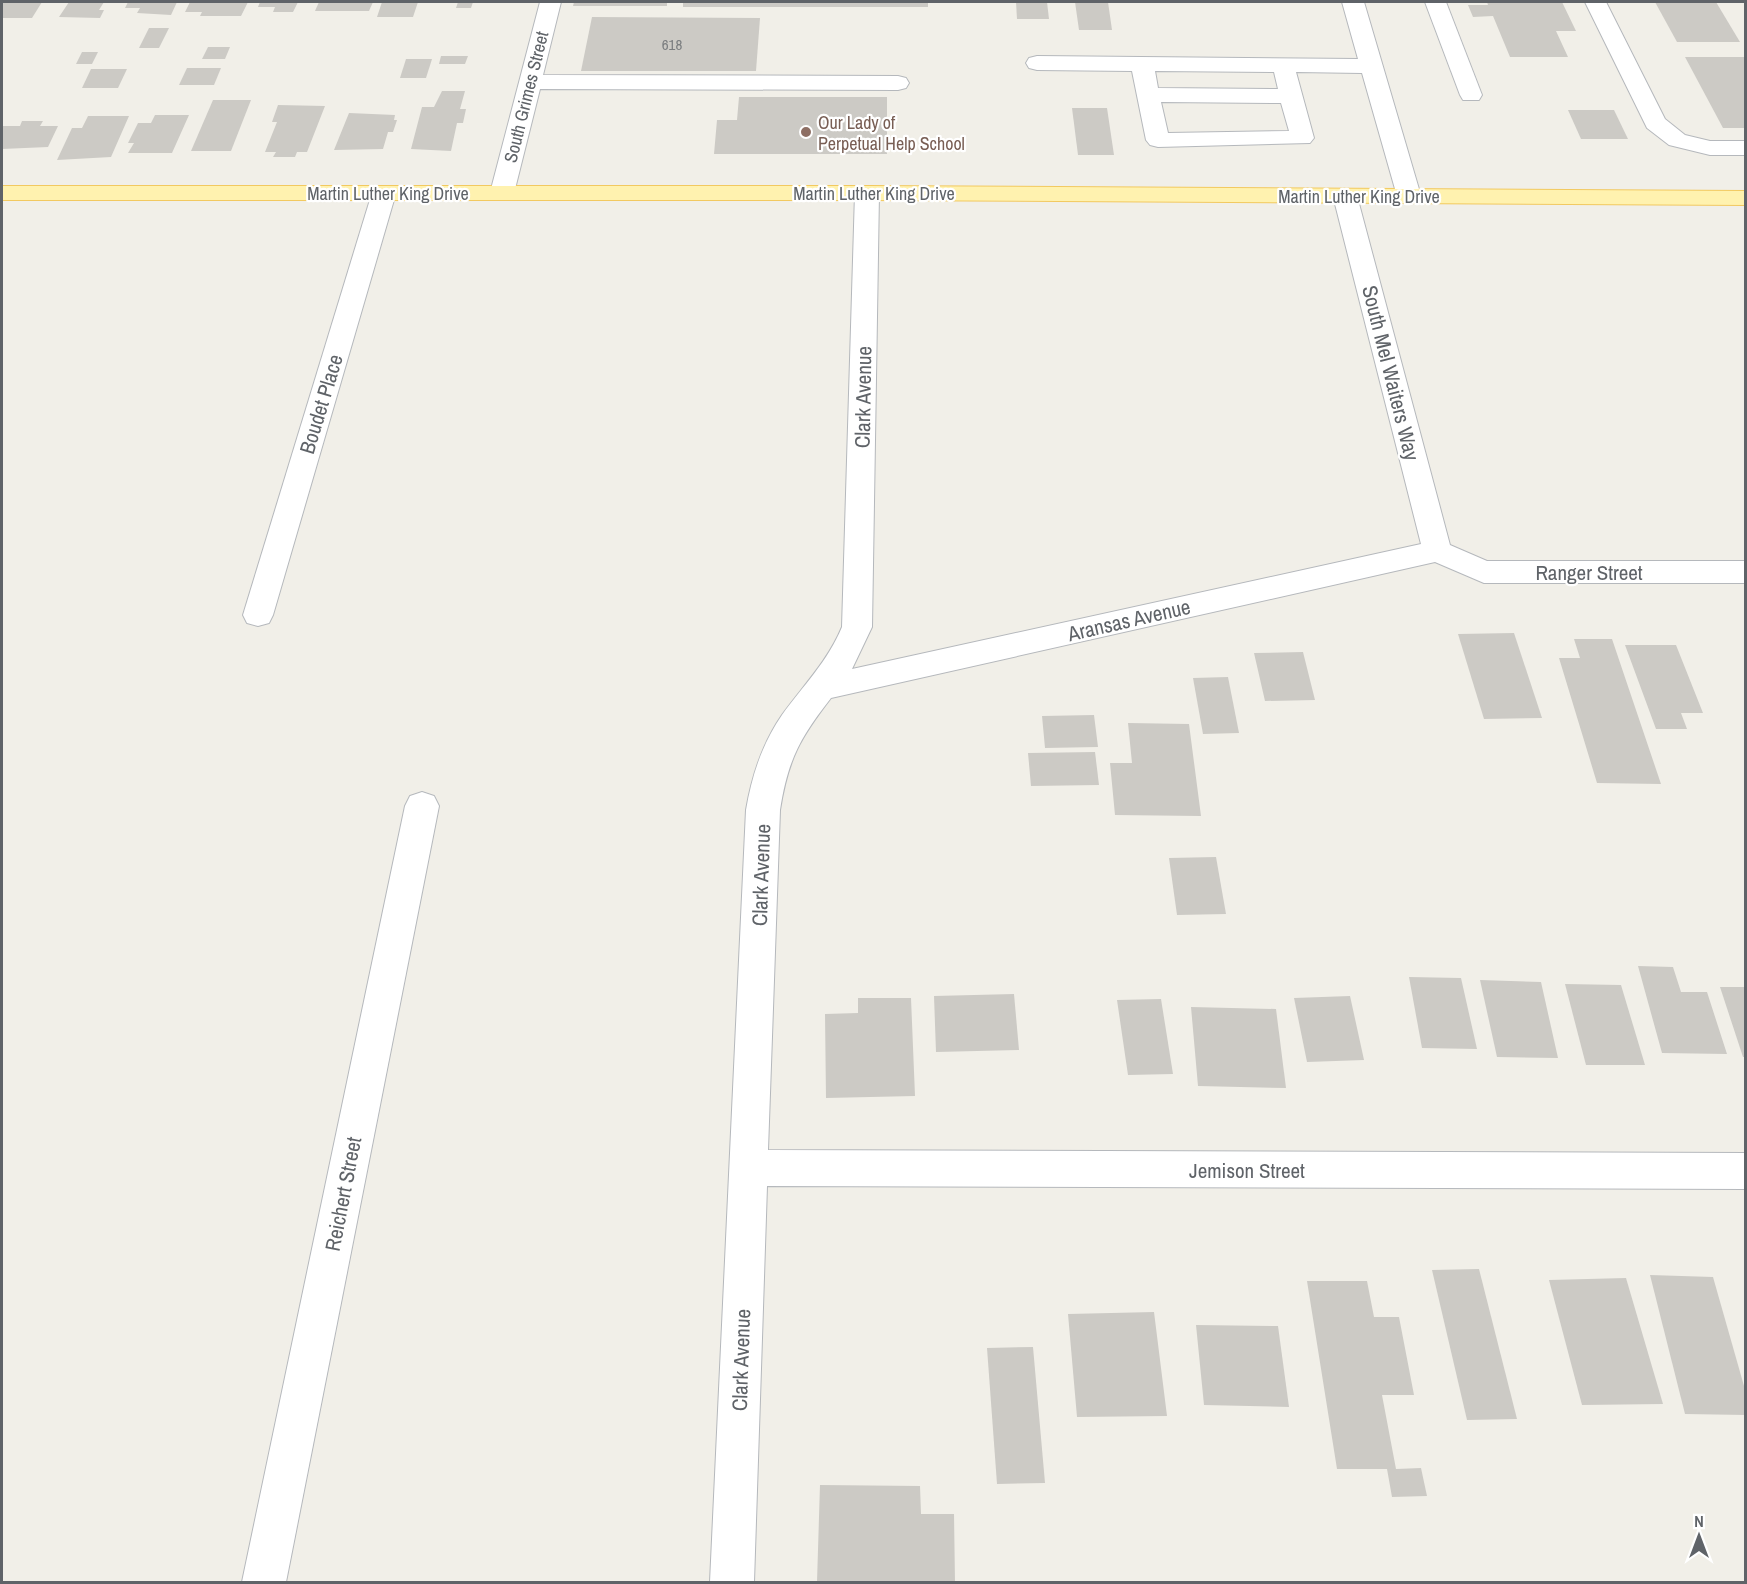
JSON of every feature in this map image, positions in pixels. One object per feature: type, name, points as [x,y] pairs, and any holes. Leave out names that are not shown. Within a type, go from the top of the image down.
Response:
[{"type":"main road","name":"Martin Luther King Drive","points":[[2,193],[867,193],[1746,198]]},
{"type":"street","name":"South Grimes Street","points":[[502,193],[550,2]]},
{"type":"street","points":[[1353,2],[1409,196]]},
{"type":"street","points":[[1434,2],[1471,95]]},
{"type":"street","points":[[1595,2],[1655,123],[1677,140],[1710,148],[1746,148]]},
{"type":"street","points":[[1037,63],[1371,66]]},
{"type":"street","points":[[1142,64],[1158,140],[1302,138],[1283,65]]},
{"type":"street","points":[[529,82],[898,83]]},
{"type":"street","points":[[1148,95],[1291,96]]},
{"type":"street","name":"Clark Avenue","points":[[732,1582],[763,810],[767,778],[784,740],[850,649],[857,627],[867,193]]},
{"type":"street","name":"Boudet Place","points":[[258,615],[384,194]]},
{"type":"street","name":"South Mel Waiters Way","points":[[1345,196],[1437,551]]},
{"type":"street","name":"Aransas Avenue","points":[[821,688],[1437,551]]},
{"type":"street","name":"Ranger Street","points":[[1437,551],[1484,572],[1746,572]]},
{"type":"street","name":"Reichert Street","points":[[264,1582],[422,806]]},
{"type":"street","name":"Jemison Street","points":[[749,1168],[1746,1171]]},
{"type":"building","points":[[2,2],[42,2],[32,18],[2,18]]},
{"type":"building","points":[[69,2],[104,2],[99,10],[104,10],[100,18],[59,17]]},
{"type":"building","points":[[128,2],[177,2],[171,15],[137,13],[140,8],[125,8]]},
{"type":"building","points":[[190,2],[248,2],[241,16],[200,16],[202,12],[185,12]]},
{"type":"building","points":[[260,2],[298,2],[293,12],[273,12],[275,7],[258,7]]},
{"type":"building","points":[[319,2],[373,2],[369,11],[315,11]]},
{"type":"building","points":[[382,2],[418,2],[413,17],[377,17]]},
{"type":"building","points":[[458,2],[473,2],[471,8],[456,8]]},
{"type":"building","points":[[574,2],[667,2],[667,6],[573,6]]},
{"type":"building","points":[[683,2],[928,2],[928,7],[683,7]]},
{"type":"building","points":[[1016,2],[1047,2],[1049,19],[1017,19]]},
{"type":"building","points":[[1075,2],[1108,2],[1112,30],[1079,30]]},
{"type":"building","points":[[1487,2],[1562,2],[1576,31],[1556,31],[1568,57],[1510,57],[1493,16],[1473,17],[1468,5],[1488,5]]},
{"type":"building","points":[[1655,2],[1716,2],[1740,42],[1677,42]]},
{"type":"building","points":[[592,17],[760,18],[756,71],[581,71]]},
{"type":"building","points":[[149,28],[169,28],[159,48],[139,48]]},
{"type":"building","points":[[208,47],[230,47],[225,59],[202,59]]},
{"type":"building","points":[[82,52],[98,52],[92,64],[76,64]]},
{"type":"building","points":[[441,56],[468,56],[465,64],[439,64]]},
{"type":"building","points":[[1685,57],[1746,57],[1746,128],[1723,128]]},
{"type":"building","points":[[406,59],[432,59],[426,78],[400,78]]},
{"type":"building","points":[[187,68],[221,68],[214,85],[179,85]]},
{"type":"building","points":[[91,69],[127,69],[118,88],[82,88]]},
{"type":"building","points":[[442,91],[465,91],[460,109],[466,109],[463,123],[457,123],[451,151],[411,149],[422,107],[434,107]]},
{"type":"building","points":[[739,97],[887,97],[887,154],[714,154],[717,120],[737,120]]},
{"type":"building","points":[[213,100],[251,100],[231,151],[191,151]]},
{"type":"building","points":[[278,105],[325,106],[307,152],[297,152],[295,157],[273,157],[276,152],[265,152],[277,122],[272,122]]},
{"type":"building","points":[[1072,108],[1107,108],[1114,155],[1078,155]]},
{"type":"building","points":[[1568,110],[1614,110],[1628,139],[1581,139]]},
{"type":"building","points":[[349,113],[395,115],[394,120],[397,120],[393,132],[388,132],[383,149],[334,150]]},
{"type":"building","points":[[155,115],[189,115],[172,153],[128,153],[134,143],[128,143],[138,123],[151,123]]},
{"type":"building","points":[[88,116],[129,116],[111,157],[57,160],[72,128],[82,128]]},
{"type":"building","points":[[22,121],[43,121],[40,126],[58,126],[48,147],[2,149],[2,126],[20,126]]},
{"type":"building","points":[[1514,633],[1542,718],[1484,719],[1458,634]]},
{"type":"building","points":[[1574,639],[1612,639],[1661,784],[1597,783],[1559,658],[1580,658]]},
{"type":"building","points":[[1625,645],[1676,645],[1703,713],[1681,713],[1687,729],[1656,729]]},
{"type":"building","points":[[1303,652],[1315,700],[1265,701],[1254,653]]},
{"type":"building","points":[[1228,677],[1239,733],[1203,734],[1193,678]]},
{"type":"building","points":[[1094,715],[1098,747],[1045,748],[1042,716]]},
{"type":"building","points":[[1128,723],[1189,724],[1201,816],[1115,815],[1110,763],[1132,763]]},
{"type":"building","points":[[1095,752],[1099,785],[1031,786],[1028,753]]},
{"type":"building","points":[[1216,857],[1226,914],[1177,915],[1169,858]]},
{"type":"building","points":[[1638,966],[1673,967],[1681,992],[1707,992],[1727,1054],[1662,1053]]},
{"type":"building","points":[[1409,977],[1461,978],[1477,1049],[1422,1048]]},
{"type":"building","points":[[1480,980],[1541,982],[1558,1058],[1497,1057]]},
{"type":"building","points":[[1565,984],[1621,985],[1645,1065],[1586,1065]]},
{"type":"building","points":[[1720,987],[1746,987],[1746,1057],[1743,1057]]},
{"type":"building","points":[[1014,994],[1019,1050],[936,1052],[934,996]]},
{"type":"building","points":[[1350,996],[1364,1060],[1307,1062],[1294,998]]},
{"type":"building","points":[[858,998],[911,998],[915,1096],[826,1098],[825,1014],[858,1013]]},
{"type":"building","points":[[1161,999],[1173,1074],[1128,1075],[1117,1000]]},
{"type":"building","points":[[1191,1007],[1276,1009],[1286,1088],[1198,1086]]},
{"type":"building","points":[[1479,1269],[1517,1419],[1467,1420],[1432,1270]]},
{"type":"building","points":[[1650,1275],[1713,1277],[1746,1393],[1746,1415],[1685,1414]]},
{"type":"building","points":[[1626,1278],[1663,1404],[1582,1405],[1549,1280]]},
{"type":"building","points":[[1307,1281],[1367,1281],[1374,1317],[1399,1317],[1414,1395],[1382,1395],[1396,1469],[1421,1468],[1427,1496],[1392,1497],[1387,1469],[1337,1469]]},
{"type":"building","points":[[1154,1312],[1167,1416],[1077,1417],[1068,1314]]},
{"type":"building","points":[[1196,1325],[1278,1326],[1289,1407],[1204,1405]]},
{"type":"building","points":[[1033,1347],[1045,1483],[997,1484],[987,1348]]},
{"type":"building","points":[[820,1485],[920,1486],[921,1514],[954,1514],[955,1582],[817,1582]]},
{"type":"place","name":"Our Lady of Perpetual Help School","points":[[806,132]]}]
